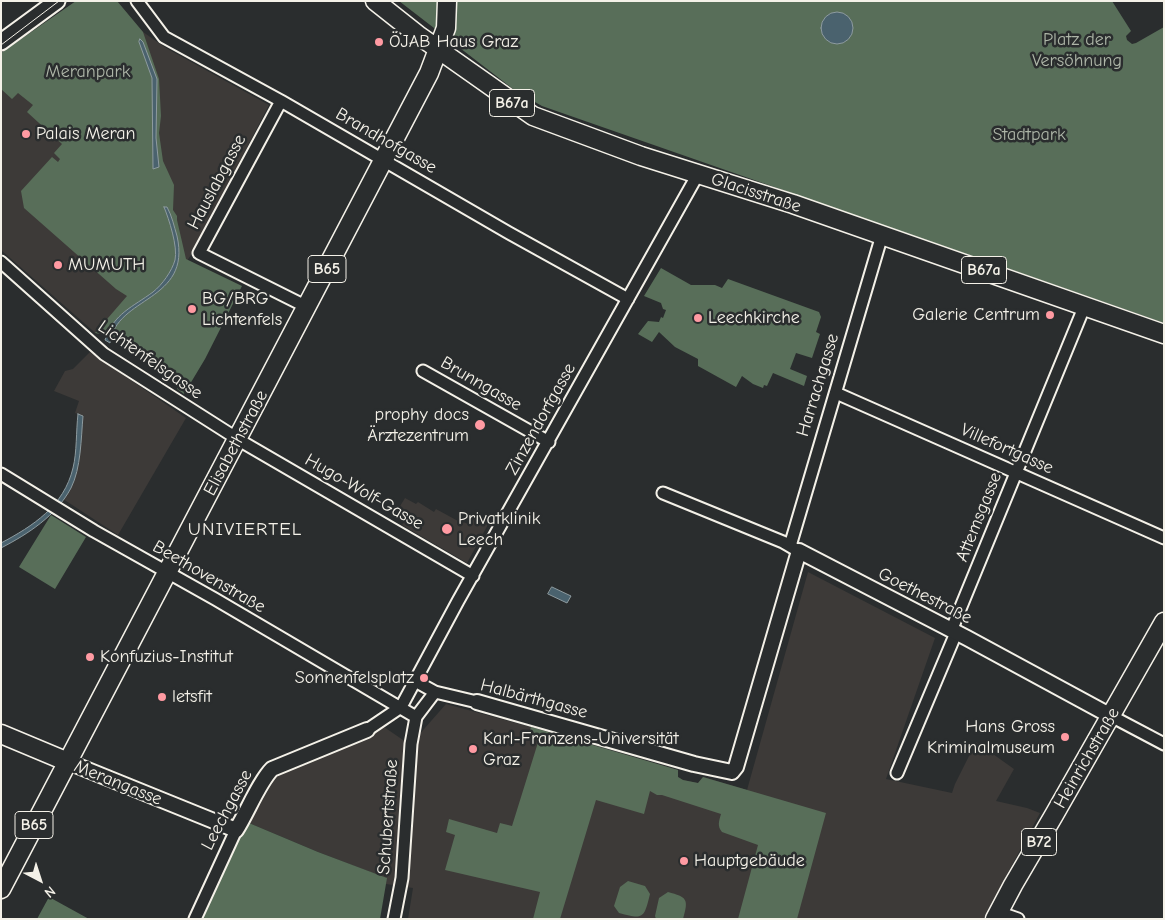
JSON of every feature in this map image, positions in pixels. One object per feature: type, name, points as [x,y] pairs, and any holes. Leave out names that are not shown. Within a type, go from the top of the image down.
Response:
[{"type":"main road","points":[[1,42],[57,1]]},
{"type":"main road","name":"Glacisstraße","points":[[375,1],[418,35],[533,116],[641,156],[882,235],[1164,334]]},
{"type":"main road","name":"Elisabethstraße","points":[[1,889],[238,440],[428,73],[446,28],[447,1]]},
{"type":"main road","name":"Heinrichstraße","points":[[997,915],[1164,622]]},
{"type":"main road","name":"Merangasse","points":[[1,734],[68,762]]},
{"type":"street","name":"Brandhofgasse","points":[[137,1],[164,37],[281,101],[509,233],[628,299]]},
{"type":"street","name":"Hauslabgasse","points":[[281,101],[198,253],[307,307]]},
{"type":"street","name":"Zinzendorfgasse","points":[[415,681],[698,174]]},
{"type":"street","name":"Harrachgasse","points":[[736,767],[836,393],[882,235]]},
{"type":"street","name":"Lichtenfelsgasse","points":[[1,262],[104,354],[238,440]]},
{"type":"street","name":"Attemsgasse","points":[[897,773],[1085,305]]},
{"type":"street","name":"Brunngasse","points":[[423,371],[549,442]]},
{"type":"street","name":"Villefortgasse","points":[[836,393],[1164,538]]},
{"type":"street","name":"Hugo-Wolf-Gasse","points":[[238,440],[472,576]]},
{"type":"street","name":"Beethovenstraße","points":[[1,474],[401,707]]},
{"type":"street","name":"Goethestraße","points":[[663,493],[795,548],[1164,744]]},
{"type":"street","points":[[415,681],[435,692],[416,717],[401,707],[415,681]]},
{"type":"street","name":"Halbärthgasse","points":[[435,692],[477,702],[694,764],[732,772],[736,767]]},
{"type":"street","name":"Leechgasse","points":[[195,919],[236,830],[247,814],[266,775],[272,769],[367,730],[401,707]]},
{"type":"street","name":"Schubertstraße","points":[[394,919],[402,878],[411,744],[416,717]]},
{"type":"street","name":"Merangasse","points":[[68,762],[236,830]]},
{"type":"street","points":[[997,915],[1018,919]]},
{"type":"shaded area","name":"Meranpark","points":[[76,1],[117,1],[143,32],[166,48],[269,105],[191,255],[127,348],[111,336],[95,333],[1,250],[1,53]]},
{"type":"shaded area","points":[[90,352],[186,418],[118,535],[63,499],[71,488],[83,416],[75,413],[79,401],[54,391],[65,371],[73,369]]},
{"type":"shaded area","name":"Privatklinik Leech","points":[[405,498],[416,504],[418,502],[434,512],[436,509],[458,521],[468,524],[475,512],[490,521],[467,563],[402,525],[404,522],[394,516]]},
{"type":"shaded area","name":"Karl-Franzens-Universität Graz","points":[[808,572],[935,638],[886,779],[952,793],[976,742],[1014,769],[996,801],[1040,813],[983,919],[408,919],[413,888],[386,884],[386,878],[249,823],[277,775],[369,736],[384,727],[406,742],[417,737],[446,704],[678,770],[678,777],[683,780],[698,783],[703,777],[747,790]]},
{"type":"green space","name":"Meranpark","points":[[76,1],[117,1],[143,32],[159,79],[161,116],[159,133],[163,161],[174,185],[173,210],[177,216],[186,259],[242,286],[205,359],[184,394],[177,389],[181,381],[111,336],[95,333],[127,296],[116,289],[24,208],[21,191],[52,157],[58,162],[60,159],[54,153],[62,144],[27,112],[33,105],[18,93],[12,99],[1,89],[1,53]]},
{"type":"green space","name":"Stadtpark","points":[[399,1],[1112,1],[1131,31],[1126,36],[1127,40],[1132,44],[1164,27],[1164,323],[542,106],[517,92]]},
{"type":"green space","points":[[661,268],[691,285],[715,285],[722,288],[728,279],[819,312],[821,317],[816,332],[820,334],[812,358],[796,353],[790,369],[807,376],[804,386],[773,373],[767,386],[764,385],[763,388],[742,376],[736,387],[698,366],[698,359],[675,347],[659,332],[652,342],[638,334],[648,321],[659,322],[666,310],[663,309],[661,303],[644,296]]},
{"type":"green space","points":[[51,515],[86,537],[55,589],[19,567]]},
{"type":"green space","points":[[531,727],[678,770],[678,777],[683,780],[698,783],[703,777],[826,813],[797,919],[738,919],[758,845],[722,832],[719,826],[721,814],[657,795],[650,791],[644,814],[596,800],[560,919],[533,919],[540,892],[445,870],[455,835],[446,832],[449,819],[497,833],[500,823],[512,826],[540,736],[529,733]]},
{"type":"green space","points":[[249,823],[387,878],[380,919],[200,919],[231,851]]},
{"type":"green space","points":[[628,881],[645,886],[650,894],[642,915],[634,916],[619,913],[614,906],[620,887]]},
{"type":"green space","points":[[668,892],[683,897],[685,900],[686,907],[683,919],[656,919],[659,898]]},
{"type":"green space","points":[[49,897],[89,919],[37,919]]},
{"type":"water","points":[[837,12],[848,17],[853,28],[848,39],[837,44],[826,39],[821,28],[826,17]]},
{"type":"water","points":[[140,39],[143,42],[157,79],[156,138],[159,167],[153,169],[152,78],[139,42]]},
{"type":"water","points":[[164,207],[167,207],[169,210],[177,236],[179,258],[174,274],[164,286],[125,316],[115,328],[110,343],[105,340],[113,323],[153,292],[166,278],[174,264],[176,254],[174,241]]},
{"type":"water","points":[[78,414],[83,416],[81,444],[77,472],[71,488],[58,507],[49,516],[21,537],[1,548],[1,543],[46,513],[55,504],[69,481],[76,448]]},
{"type":"water","points":[[552,587],[571,596],[567,603],[548,594]]},
{"type":"tram line","points":[[1,45],[59,1]]},
{"type":"place","name":"ÖJAB Haus Graz","points":[[379,42]]},
{"type":"place","name":"Palais Meran","points":[[26,134]]},
{"type":"place","name":"MUMUTH","points":[[58,265]]},
{"type":"place","name":"BG/BRG Lichtenfels","points":[[192,309]]},
{"type":"place","name":"Galerie Centrum","points":[[1050,315]]},
{"type":"place","name":"Leechkirche","points":[[698,318]]},
{"type":"place","name":"prophy docs Ärztezentrum","points":[[480,425]]},
{"type":"place","name":"Privatklinik Leech","points":[[447,529]]},
{"type":"place","name":"Konfuzius-Institut","points":[[90,657]]},
{"type":"place","name":"Sonnenfelsplatz","points":[[424,678]]},
{"type":"place","name":"letsfit","points":[[162,697]]},
{"type":"place","name":"Hans Gross Kriminalmuseum","points":[[1065,737]]},
{"type":"place","name":"Karl-Franzens-Universität Graz","points":[[473,749]]},
{"type":"place","name":"Hauptgebäude","points":[[684,861]]},
{"type":"district","name":"UNIVIERTEL","points":[[245,530]]},
{"type":"park label","name":"Platz der Versöhnung","points":[[1077,50]]}]
